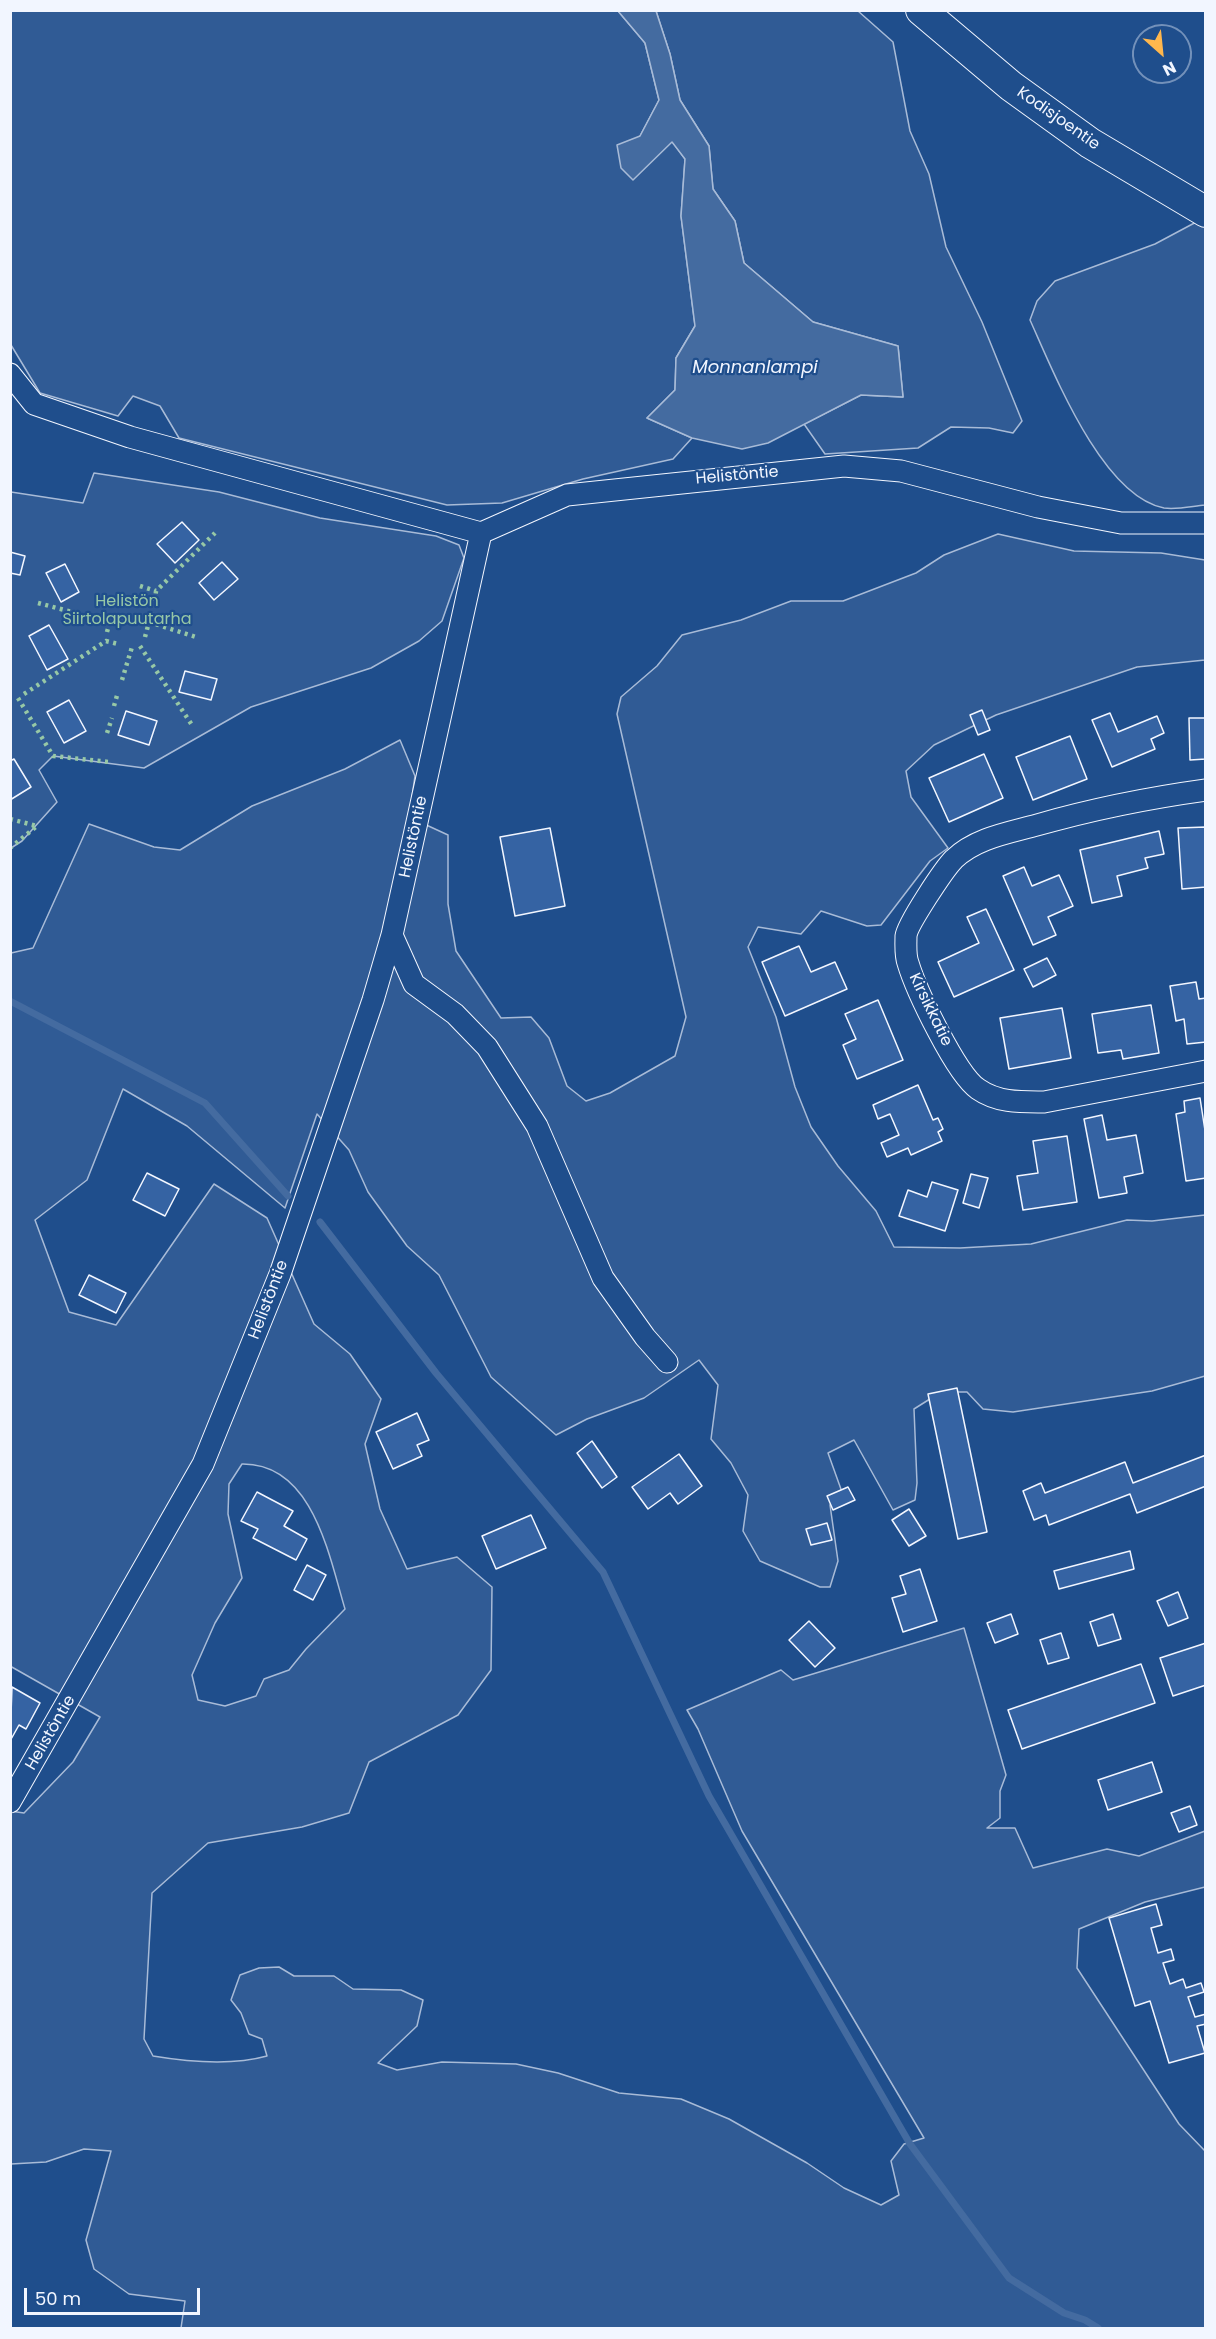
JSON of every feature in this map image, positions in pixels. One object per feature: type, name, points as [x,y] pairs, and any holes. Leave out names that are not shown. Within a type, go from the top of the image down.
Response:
[{"type":"street","name":"Kodisjoentie","points":[[929,13],[1011,86],[1090,143],[1206,212]]},
{"type":"street","points":[[10,375],[34,404]]},
{"type":"street","points":[[10,398],[130,437],[481,533]]},
{"type":"street","name":"Helistöntie","points":[[10,1802],[202,1464],[280,1274],[373,1000],[392,935],[481,533],[567,495],[844,466],[901,471],[1038,507],[1121,523],[1206,523]]},
{"type":"street","name":"Kirsikkatie","points":[[1206,790],[1142,798],[978,842],[954,860],[937,882],[906,933],[907,960],[930,1012],[955,1059],[976,1088],[995,1098],[1019,1102],[1044,1102],[1206,1071]]},
{"type":"street","points":[[392,935],[414,984],[454,1014],[487,1047],[537,1126],[603,1278],[645,1337],[667,1362]]},
{"type":"green space","points":[[11,11],[618,11],[645,43],[659,100],[640,136],[657,155],[672,141],[685,159],[681,216],[695,326],[676,358],[675,390],[647,418],[692,438],[673,459],[583,479],[502,503],[447,505],[179,438],[160,406],[133,396],[118,416],[40,393],[11,345]]},
{"type":"green space","points":[[656,11],[858,11],[893,42],[910,131],[929,174],[946,247],[982,322],[1022,421],[1013,433],[989,428],[951,427],[918,448],[825,454],[804,424],[861,395],[903,397],[898,346],[813,322],[744,263],[735,221],[713,189],[709,146],[680,100],[670,54]]},
{"type":"green space","points":[[1200,220],[1205,222],[1205,505],[1164,508],[1141,499],[1120,481],[1101,457],[1067,400],[1030,320],[1037,301],[1055,281],[1155,244]]},
{"type":"green space","name":"Helistön Siirtolapuutarha","points":[[94,473],[219,492],[320,518],[436,536],[459,545],[464,558],[442,621],[419,641],[371,668],[251,707],[144,768],[53,756],[39,770],[57,802],[22,841],[11,848],[11,492],[83,503]]},
{"type":"green space","points":[[998,534],[1074,551],[1161,553],[1205,560],[1205,660],[1137,667],[996,715],[934,745],[906,771],[911,797],[948,848],[930,861],[881,925],[867,926],[821,911],[801,934],[758,927],[748,947],[776,1017],[795,1087],[811,1127],[838,1166],[876,1211],[894,1247],[960,1248],[1031,1244],[1127,1220],[1152,1221],[1205,1215],[1205,1376],[1152,1391],[1013,1412],[983,1409],[967,1392],[941,1392],[914,1409],[917,1483],[915,1500],[893,1510],[854,1440],[828,1453],[842,1492],[830,1505],[838,1561],[830,1587],[820,1587],[760,1561],[743,1531],[748,1495],[731,1463],[711,1439],[718,1385],[699,1360],[644,1398],[587,1419],[556,1435],[491,1377],[439,1275],[407,1246],[368,1192],[349,1150],[317,1114],[285,1208],[187,1126],[123,1089],[87,1180],[35,1220],[69,1312],[116,1325],[214,1184],[267,1218],[314,1324],[350,1354],[381,1399],[365,1444],[380,1509],[407,1569],[457,1557],[492,1587],[491,1670],[458,1715],[369,1762],[349,1813],[302,1827],[208,1843],[152,1893],[144,2039],[153,2056],[167,2058],[225,2062],[267,2056],[262,2039],[249,2034],[241,2013],[231,2000],[240,1975],[259,1968],[279,1967],[294,1976],[334,1976],[353,1989],[401,1990],[423,2000],[417,2026],[378,2063],[397,2070],[442,2062],[516,2064],[558,2073],[619,2093],[681,2099],[729,2119],[807,2163],[844,2188],[881,2205],[899,2195],[891,2161],[904,2144],[924,2138],[742,1831],[698,1729],[687,1710],[781,1670],[793,1680],[964,1628],[1006,1775],[1000,1791],[1000,1818],[987,1828],[1015,1828],[1033,1868],[1107,1849],[1139,1856],[1205,1831],[1205,1887],[1145,1902],[1079,1929],[1077,1968],[1179,2124],[1205,2151],[1205,2328],[181,2328],[185,2301],[129,2294],[94,2269],[86,2240],[111,2151],[84,2149],[46,2162],[11,2164],[10,1811],[24,1813],[73,1762],[100,1717],[10,1666],[11,953],[33,948],[89,824],[154,847],[180,850],[252,806],[345,769],[400,740],[415,776],[409,817],[448,835],[448,904],[456,951],[501,1018],[531,1017],[549,1038],[567,1086],[586,1101],[610,1093],[675,1056],[686,1017],[617,714],[621,697],[657,666],[682,635],[741,620],[791,601],[843,601],[916,573],[944,555]],"holes":[[[242,1464],[266,1468],[286,1479],[302,1495],[314,1516],[324,1540],[345,1609],[289,1670],[264,1679],[256,1696],[225,1706],[198,1700],[192,1675],[215,1623],[242,1578],[228,1514],[229,1484]]]},
{"type":"water","name":"Monnanlampi","points":[[618,11],[656,11],[670,54],[680,100],[709,146],[713,189],[735,221],[744,263],[813,322],[898,346],[903,397],[861,395],[768,443],[742,449],[692,438],[647,418],[675,390],[676,358],[695,326],[681,216],[685,159],[672,142],[633,180],[621,168],[617,145],[640,136],[659,100],[645,43]]},
{"type":"building","points":[[182,522],[199,540],[175,563],[157,544]]},
{"type":"building","points":[[10,552],[25,556],[20,575],[10,573]]},
{"type":"building","points":[[222,562],[238,579],[214,600],[199,583]]},
{"type":"building","points":[[65,564],[79,592],[61,602],[46,573]]},
{"type":"building","points":[[49,625],[68,659],[47,670],[29,636]]},
{"type":"building","points":[[185,671],[217,679],[211,700],[179,692]]},
{"type":"building","points":[[69,700],[86,731],[64,743],[47,712]]},
{"type":"building","points":[[982,710],[990,730],[978,735],[970,715]]},
{"type":"building","points":[[126,711],[157,721],[149,745],[118,735]]},
{"type":"building","points":[[1110,713],[1118,732],[1157,716],[1164,733],[1151,739],[1155,749],[1112,767],[1092,720]]},
{"type":"building","points":[[1189,718],[1206,718],[1206,759],[1190,760]]},
{"type":"building","points":[[1070,736],[1087,779],[1033,800],[1016,757]]},
{"type":"building","points":[[984,754],[1003,798],[949,822],[929,778]]},
{"type":"building","points":[[14,759],[31,787],[10,800],[10,761]]},
{"type":"building","points":[[1206,827],[1206,887],[1182,889],[1178,828]]},
{"type":"building","points":[[550,828],[565,906],[515,916],[500,837]]},
{"type":"building","points":[[1159,831],[1164,854],[1145,858],[1148,868],[1117,876],[1122,896],[1092,903],[1080,850]]},
{"type":"building","points":[[1024,867],[1032,886],[1059,875],[1073,906],[1048,917],[1056,935],[1033,945],[1003,876]]},
{"type":"building","points":[[986,909],[1014,970],[954,997],[938,962],[979,943],[967,917]]},
{"type":"building","points":[[799,946],[811,972],[835,962],[847,989],[785,1016],[762,962]]},
{"type":"building","points":[[1047,958],[1056,975],[1033,987],[1024,969]]},
{"type":"building","points":[[1196,982],[1199,999],[1206,998],[1206,1042],[1187,1044],[1184,1019],[1176,1021],[1170,986]]},
{"type":"building","points":[[878,1000],[903,1060],[857,1079],[843,1045],[856,1039],[845,1014]]},
{"type":"building","points":[[1151,1005],[1159,1053],[1123,1059],[1121,1050],[1098,1053],[1092,1014]]},
{"type":"building","points":[[1062,1008],[1071,1058],[1009,1069],[1000,1018]]},
{"type":"building","points":[[918,1085],[933,1120],[938,1118],[943,1129],[938,1132],[942,1141],[911,1155],[908,1148],[887,1157],[881,1143],[899,1135],[890,1114],[878,1119],[873,1105]]},
{"type":"building","points":[[1200,1098],[1206,1137],[1206,1178],[1186,1181],[1176,1114],[1185,1112],[1184,1101]]},
{"type":"building","points":[[1102,1115],[1107,1140],[1136,1135],[1143,1173],[1124,1177],[1127,1193],[1099,1198],[1084,1119]]},
{"type":"building","points":[[1067,1136],[1077,1202],[1023,1210],[1017,1176],[1038,1173],[1033,1141]]},
{"type":"building","points":[[147,1173],[179,1189],[165,1216],[133,1200]]},
{"type":"building","points":[[971,1174],[988,1178],[979,1208],[963,1203]]},
{"type":"building","points":[[932,1182],[958,1190],[945,1231],[899,1216],[908,1190],[927,1197]]},
{"type":"building","points":[[89,1275],[126,1293],[116,1313],[79,1295]]},
{"type":"building","points":[[957,1388],[987,1532],[958,1539],[928,1394]]},
{"type":"building","points":[[417,1413],[429,1440],[417,1445],[422,1456],[393,1469],[376,1432]]},
{"type":"building","points":[[592,1441],[617,1477],[602,1488],[577,1453]]},
{"type":"building","points":[[679,1454],[702,1486],[678,1504],[670,1493],[648,1509],[632,1487]]},
{"type":"building","points":[[1206,1455],[1206,1486],[1137,1513],[1130,1494],[1049,1525],[1046,1515],[1034,1520],[1023,1491],[1041,1483],[1045,1493],[1125,1462],[1133,1483]]},
{"type":"building","points":[[848,1487],[855,1500],[833,1510],[827,1496]]},
{"type":"building","points":[[257,1492],[293,1511],[284,1526],[307,1539],[296,1560],[253,1538],[258,1529],[241,1521]]},
{"type":"building","points":[[909,1509],[926,1536],[909,1546],[892,1520]]},
{"type":"building","points":[[531,1515],[546,1548],[496,1569],[482,1536]]},
{"type":"building","points":[[827,1523],[832,1540],[811,1545],[806,1529]]},
{"type":"building","points":[[1130,1551],[1134,1569],[1059,1589],[1054,1571]]},
{"type":"building","points":[[307,1565],[326,1575],[313,1600],[294,1590]]},
{"type":"building","points":[[920,1569],[937,1621],[903,1632],[892,1598],[906,1594],[900,1576]]},
{"type":"building","points":[[1178,1592],[1188,1618],[1168,1626],[1157,1601]]},
{"type":"building","points":[[1011,1614],[1018,1634],[995,1643],[987,1623]]},
{"type":"building","points":[[1113,1614],[1121,1639],[1098,1646],[1090,1622]]},
{"type":"building","points":[[809,1621],[835,1648],[815,1667],[789,1640]]},
{"type":"building","points":[[1061,1633],[1069,1658],[1048,1664],[1040,1640]]},
{"type":"building","points":[[1206,1643],[1206,1685],[1173,1696],[1160,1658]]},
{"type":"building","points":[[1141,1664],[1155,1703],[1022,1749],[1008,1710]]},
{"type":"building","points":[[12,1687],[40,1703],[26,1729],[19,1725],[10,1741]]},
{"type":"building","points":[[1152,1762],[1162,1792],[1108,1810],[1098,1780]]},
{"type":"building","points":[[1190,1806],[1197,1825],[1179,1832],[1171,1813]]},
{"type":"building","points":[[1156,1904],[1162,1925],[1151,1928],[1158,1953],[1171,1949],[1174,1960],[1163,1963],[1170,1984],[1183,1979],[1186,1988],[1201,1983],[1204,1992],[1188,1997],[1195,2017],[1206,2014],[1206,2024],[1197,2026],[1205,2053],[1169,2063],[1150,2001],[1135,2006],[1109,1918]]},
{"type":"waterway","points":[[10,1001],[205,1103],[288,1196]]},
{"type":"waterway","points":[[320,1222],[436,1373],[603,1572],[709,1796],[910,2144],[1009,2278],[1064,2313],[1085,2320],[1098,2328]]},
{"type":"hedge","points":[[155,601],[156,591],[215,533]]},
{"type":"hedge","points":[[140,586],[156,591]]},
{"type":"hedge","points":[[38,603],[76,613]]},
{"type":"hedge","points":[[145,637],[152,611]]},
{"type":"hedge","points":[[107,632],[112,614]]},
{"type":"hedge","points":[[149,622],[199,638]]},
{"type":"hedge","points":[[24,694],[106,641],[118,644]]},
{"type":"hedge","points":[[140,646],[192,725]]},
{"type":"hedge","points":[[122,680],[132,647]]},
{"type":"hedge","points":[[114,706],[118,692]]},
{"type":"hedge","points":[[18,698],[53,756],[109,762]]},
{"type":"hedge","points":[[107,733],[112,718]]},
{"type":"hedge","points":[[10,819],[37,826],[10,848]]}]
